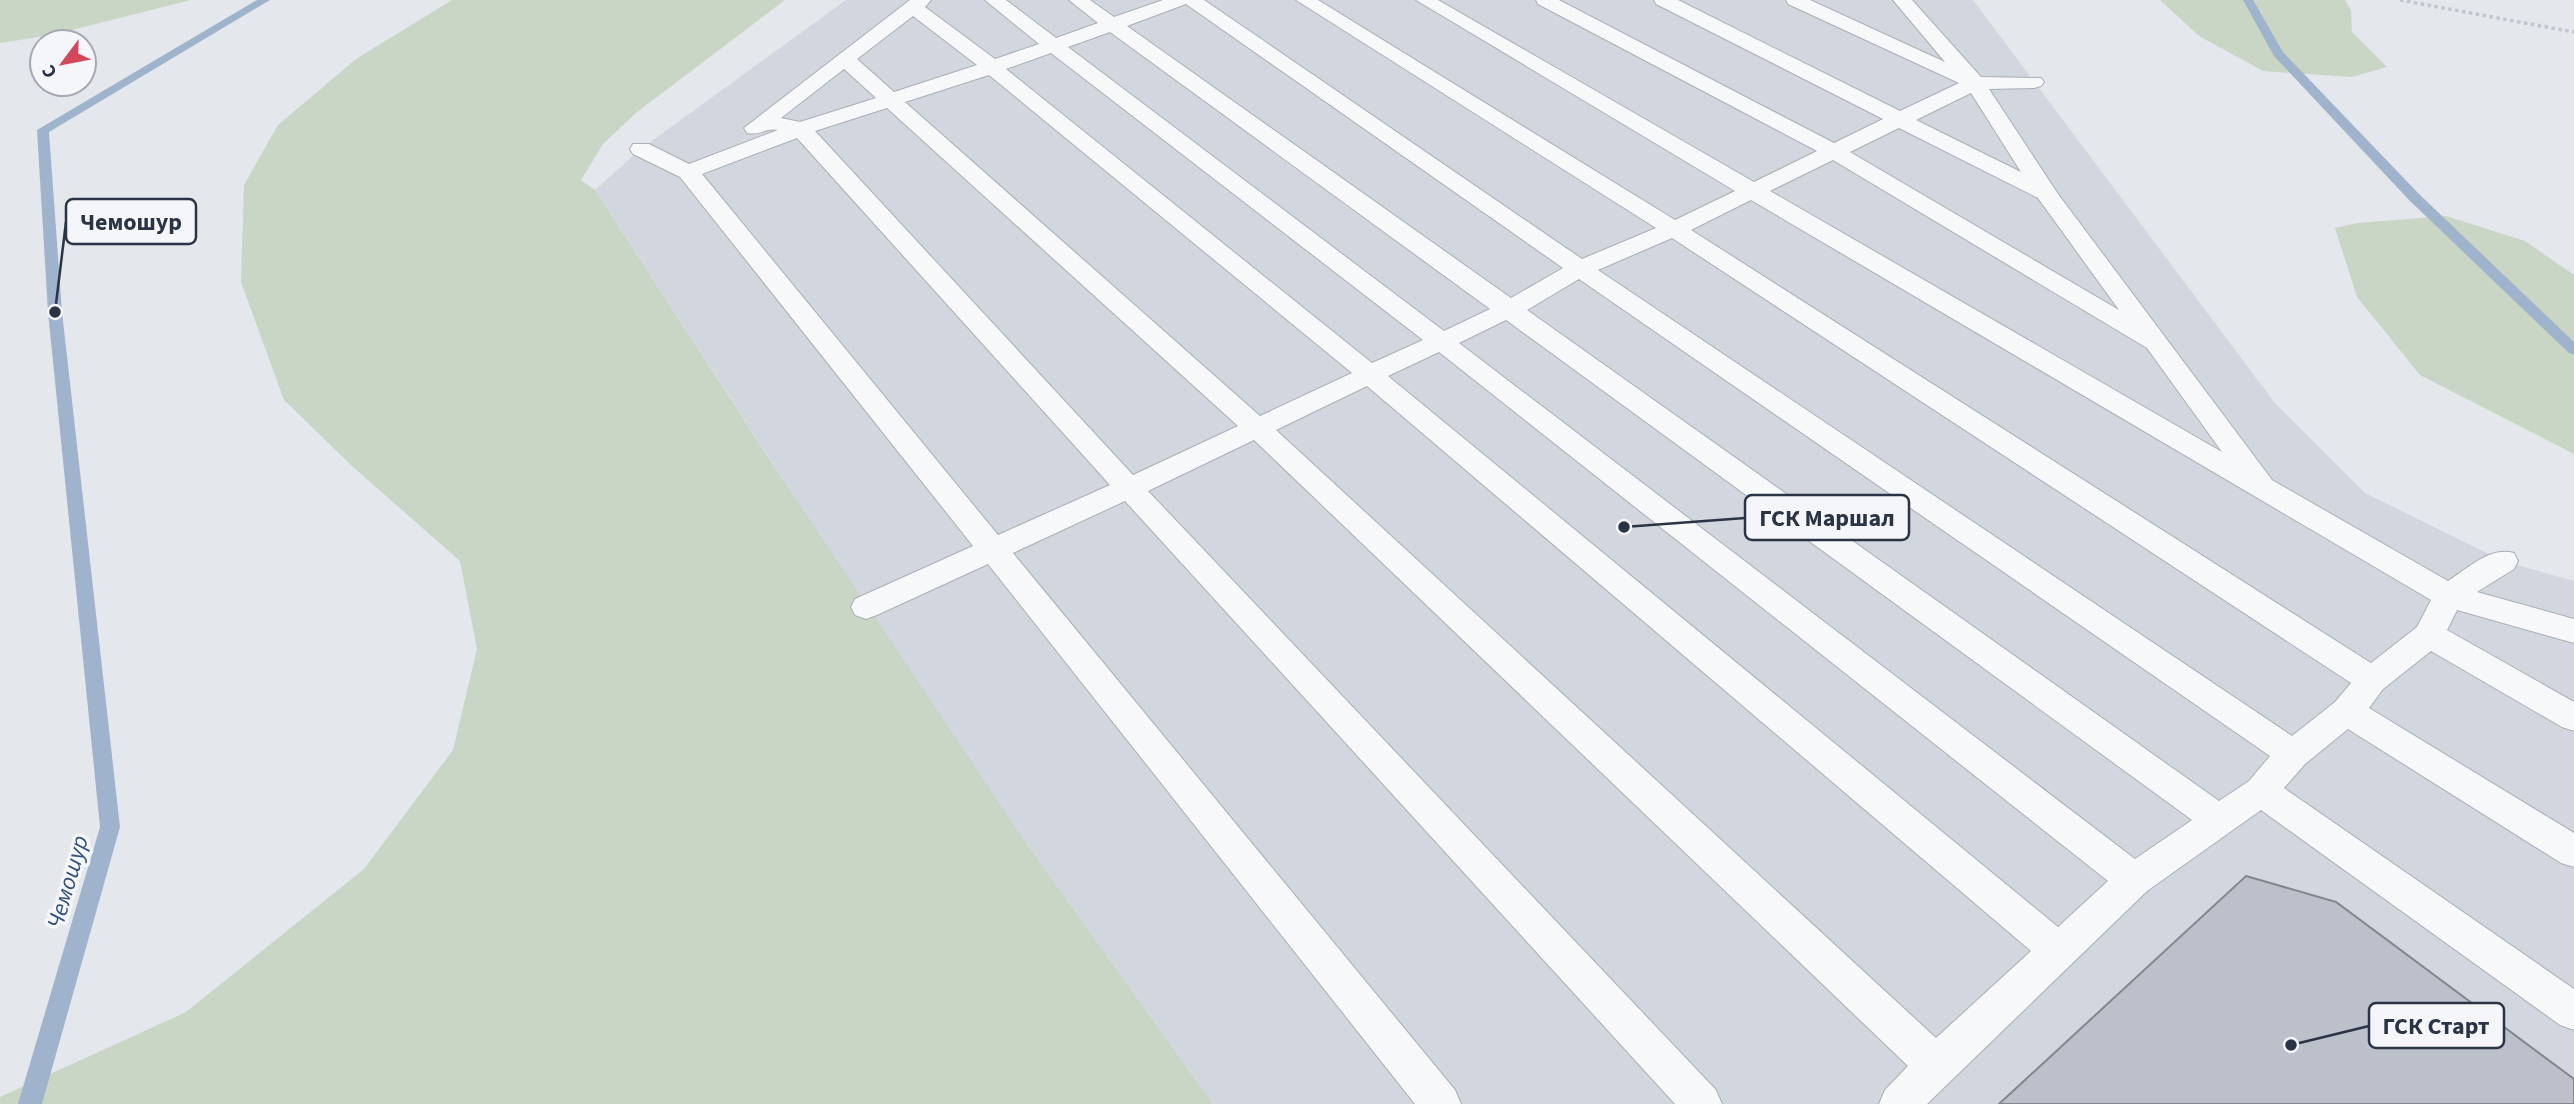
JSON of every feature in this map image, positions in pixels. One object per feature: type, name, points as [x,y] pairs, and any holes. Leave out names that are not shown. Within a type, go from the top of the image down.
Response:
[{"type":"lane","points":[[994,0],[1441,341],[2134,880]]},
{"type":"lane","points":[[1077,0],[2219,820]]},
{"type":"lane","points":[[688,173],[801,129],[992,67],[1181,0]]},
{"type":"lane","points":[[1192,0],[1580,269],[2293,754]]},
{"type":"lane","points":[[1305,0],[1674,229],[2372,680]]},
{"type":"lane","points":[[1425,0],[2448,596],[2574,631]]},
{"type":"lane","points":[[1545,0],[1832,151],[2157,343]]},
{"type":"lane","points":[[1663,0],[2048,195]]},
{"type":"lane","points":[[1795,0],[1975,83]]},
{"type":"lane","points":[[1902,0],[1975,83],[2048,195],[2265,489]]},
{"type":"lane","points":[[688,173],[766,121],[918,3],[992,67],[1369,374],[2058,950]]},
{"type":"lane","points":[[846,60],[1257,428],[1936,1065]]},
{"type":"lane","points":[[866,607],[1129,488],[1508,310],[1580,269],[1674,229],[1975,83],[2034,82]]},
{"type":"lane","points":[[766,121],[801,129],[1129,488],[1702,1104]]},
{"type":"lane","points":[[641,149],[688,173],[1441,1104]]},
{"type":"lane","points":[[1899,1104],[1936,1065],[2134,880],[2261,790],[2293,754],[2347,711],[2372,680],[2429,635],[2448,596],[2503,561]]},
{"type":"lane","points":[[2429,635],[2574,718]]},
{"type":"lane","points":[[2347,711],[2574,852]]},
{"type":"lane","points":[[2261,790],[2574,1012]]},
{"type":"path","points":[[2400,0],[2574,32]]},
{"type":"shaded area","points":[[846,0],[1973,0],[2274,402],[2365,493],[2503,561],[2574,581],[2574,1104],[1213,1104],[1024,840],[866,607],[595,190],[641,149]]},
{"type":"green space","points":[[0,0],[191,0],[80,28],[28,28],[28,39],[0,43]]},
{"type":"green space","points":[[452,0],[785,0],[637,112],[603,144],[581,180],[595,190],[768,457],[1024,840],[1213,1104],[0,1104],[0,1097],[186,1012],[364,869],[453,750],[477,649],[460,561],[352,466],[284,400],[241,282],[244,185],[278,125],[356,59]]},
{"type":"green space","points":[[2160,0],[2345,0],[2351,10],[2352,32],[2387,67],[2352,77],[2263,71],[2199,36]]},
{"type":"green space","points":[[2446,216],[2525,241],[2574,275],[2574,454],[2420,375],[2357,297],[2335,228],[2357,223]]},
{"type":"building","points":[[2246,876],[2336,902],[2574,1079],[2574,1104],[1999,1104]]},
{"type":"waterway","name":"Чемошур","points":[[30,1104],[110,827],[55,312],[43,130],[265,0]]},
{"type":"waterway","points":[[2248,0],[2278,54],[2414,197],[2574,350]]},
{"type":"place","name":"Чемошур","points":[[55,312]]},
{"type":"place","name":"ГСК Маршал","points":[[1624,527]]},
{"type":"place","name":"ГСК Старт","points":[[2291,1045]]}]
